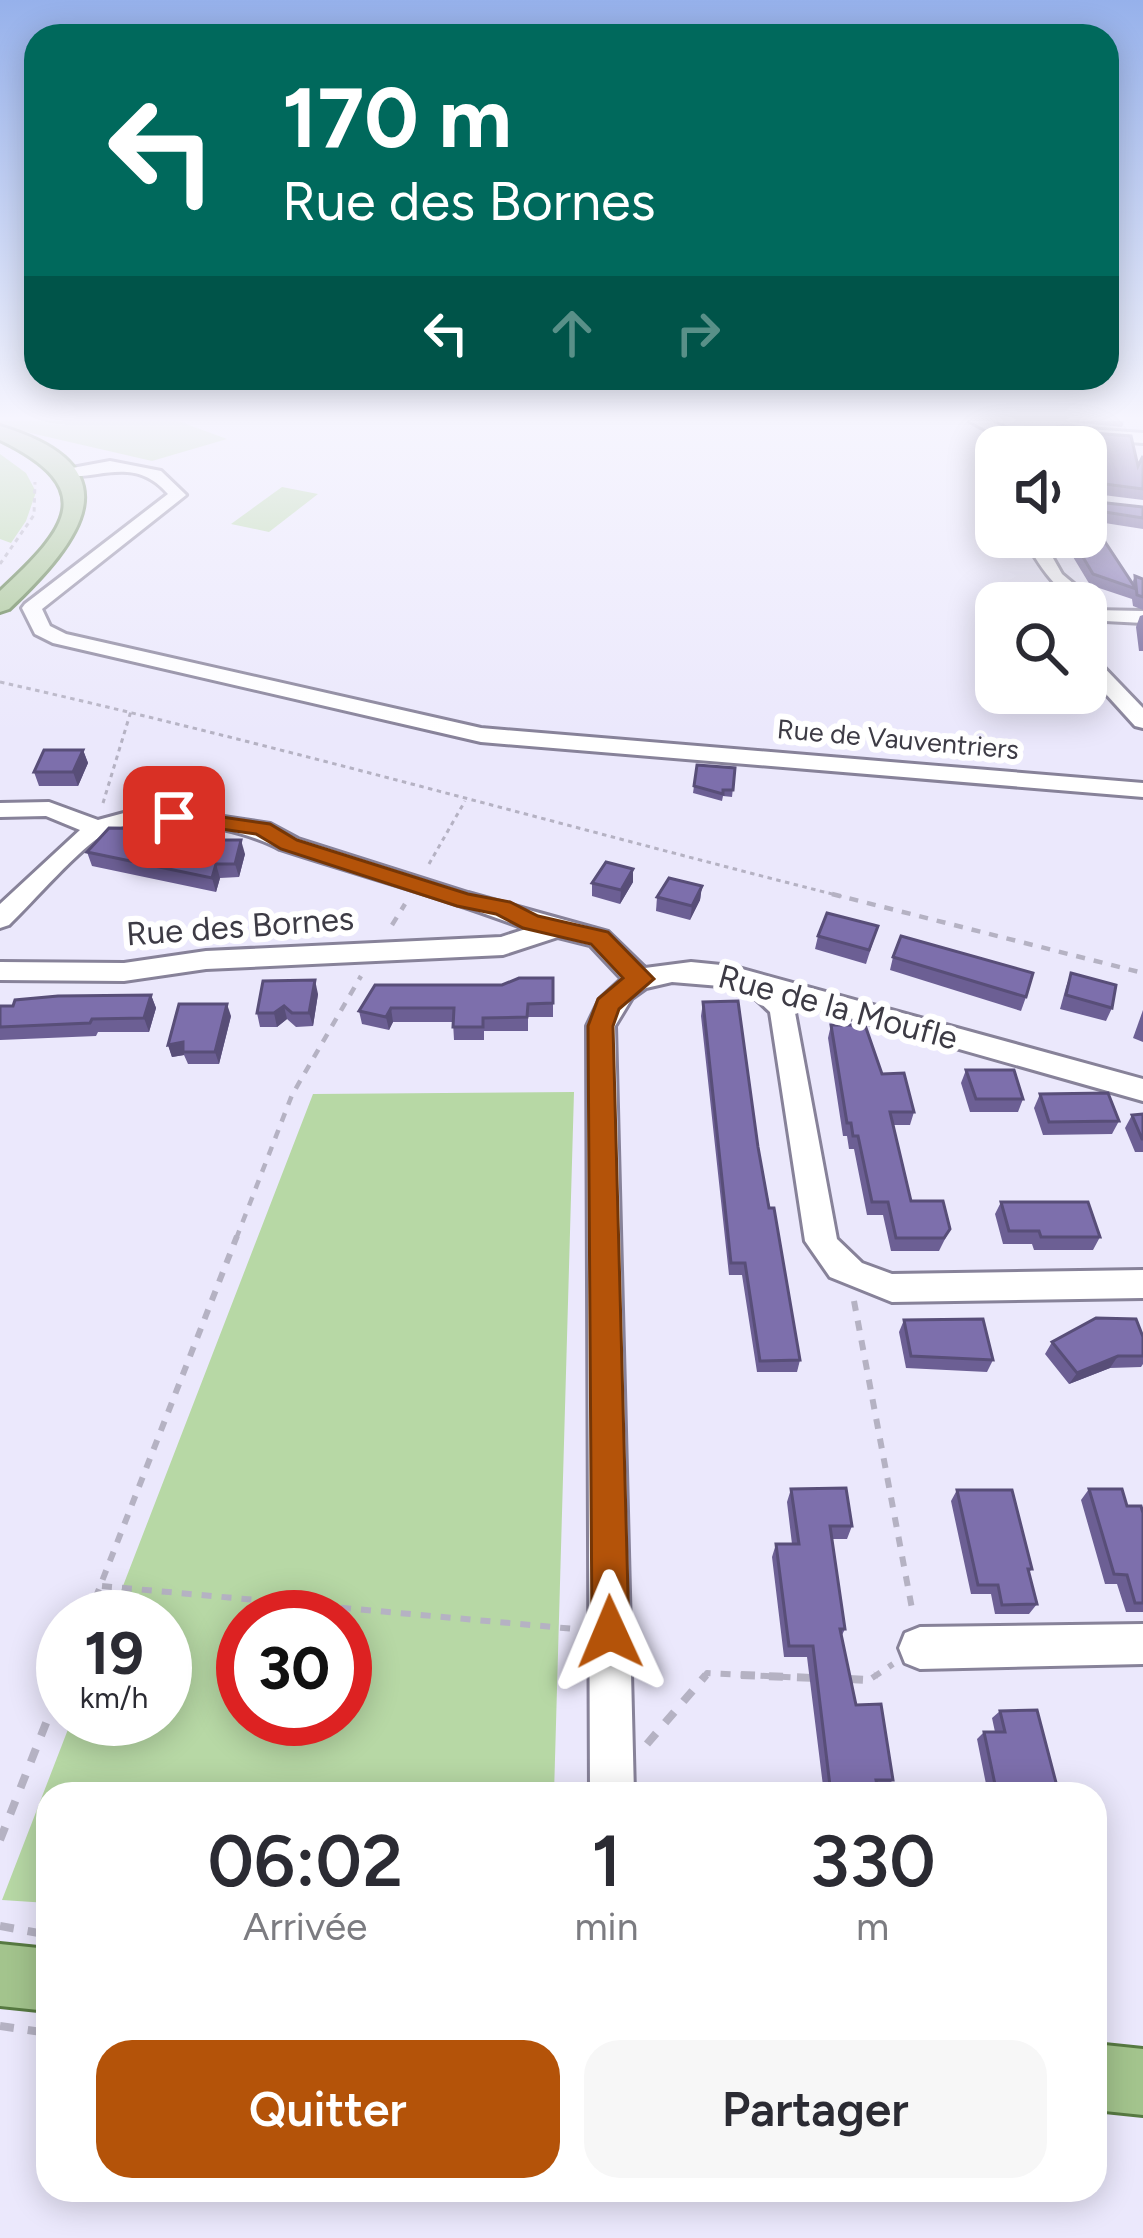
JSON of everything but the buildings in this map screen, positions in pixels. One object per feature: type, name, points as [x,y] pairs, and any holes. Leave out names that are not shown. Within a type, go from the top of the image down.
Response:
[{"type":"main road","points":[[0,604],[64,543],[71,525]]},
{"type":"main road","points":[[0,1975],[36,1979]]},
{"type":"main road","points":[[1107,2079],[1143,2082]]},
{"type":"street","name":"Rue de Vauventriers","points":[[144,525],[32,608],[42,630],[60,639],[435,727],[1143,790]]},
{"type":"street","points":[[1107,614],[1143,617]]},
{"type":"street","points":[[1107,682],[1143,721]]},
{"type":"street","points":[[0,810],[49,809],[95,828]]},
{"type":"street","name":"Rue des Bornes","points":[[0,919],[95,828],[150,813],[262,829],[289,844],[599,938],[625,968],[642,979]]},
{"type":"street","name":"Rue des Bornes","points":[[0,971],[124,973],[206,960],[503,946],[554,928]]},
{"type":"street","name":"Rue de la Moufle","points":[[642,979],[678,970],[750,980],[1143,1090]]},
{"type":"street","points":[[612,1782],[601,1026],[607,1006],[622,989],[642,979]]},
{"type":"street","points":[[750,980],[783,1009],[821,1240],[832,1262],[892,1288],[1143,1284]]},
{"type":"street","points":[[920,1648],[1143,1645]]},
{"type":"path","points":[[0,564],[28,525]]},
{"type":"path","points":[[0,682],[131,711],[1143,973]]},
{"type":"path","points":[[95,828],[131,711]]},
{"type":"path","points":[[98,1590],[292,1094],[465,801]]},
{"type":"path","points":[[845,1679],[868,1680],[920,1648],[848,1272]]},
{"type":"path","points":[[100,1586],[610,1632]]},
{"type":"path","points":[[618,1782],[707,1673],[822,1678]]},
{"type":"path","points":[[0,1840],[37,1746]]},
{"type":"path","points":[[0,2026],[36,2030]]},
{"type":"green space","points":[[0,525],[23,525],[11,543],[0,539]]},
{"type":"green space","points":[[238,525],[277,525],[269,532]]},
{"type":"green space","points":[[574,1092],[554,1782],[48,1782],[62,1746],[192,1746],[192,1590],[121,1590],[313,1094]]},
{"type":"green space","points":[[36,1812],[36,1902],[2,1900]]},
{"type":"route","points":[[174,817],[223,820],[262,829],[289,844],[465,901],[599,938],[625,968],[642,979],[622,989],[607,1006],[601,1026],[610,1632]]}]
